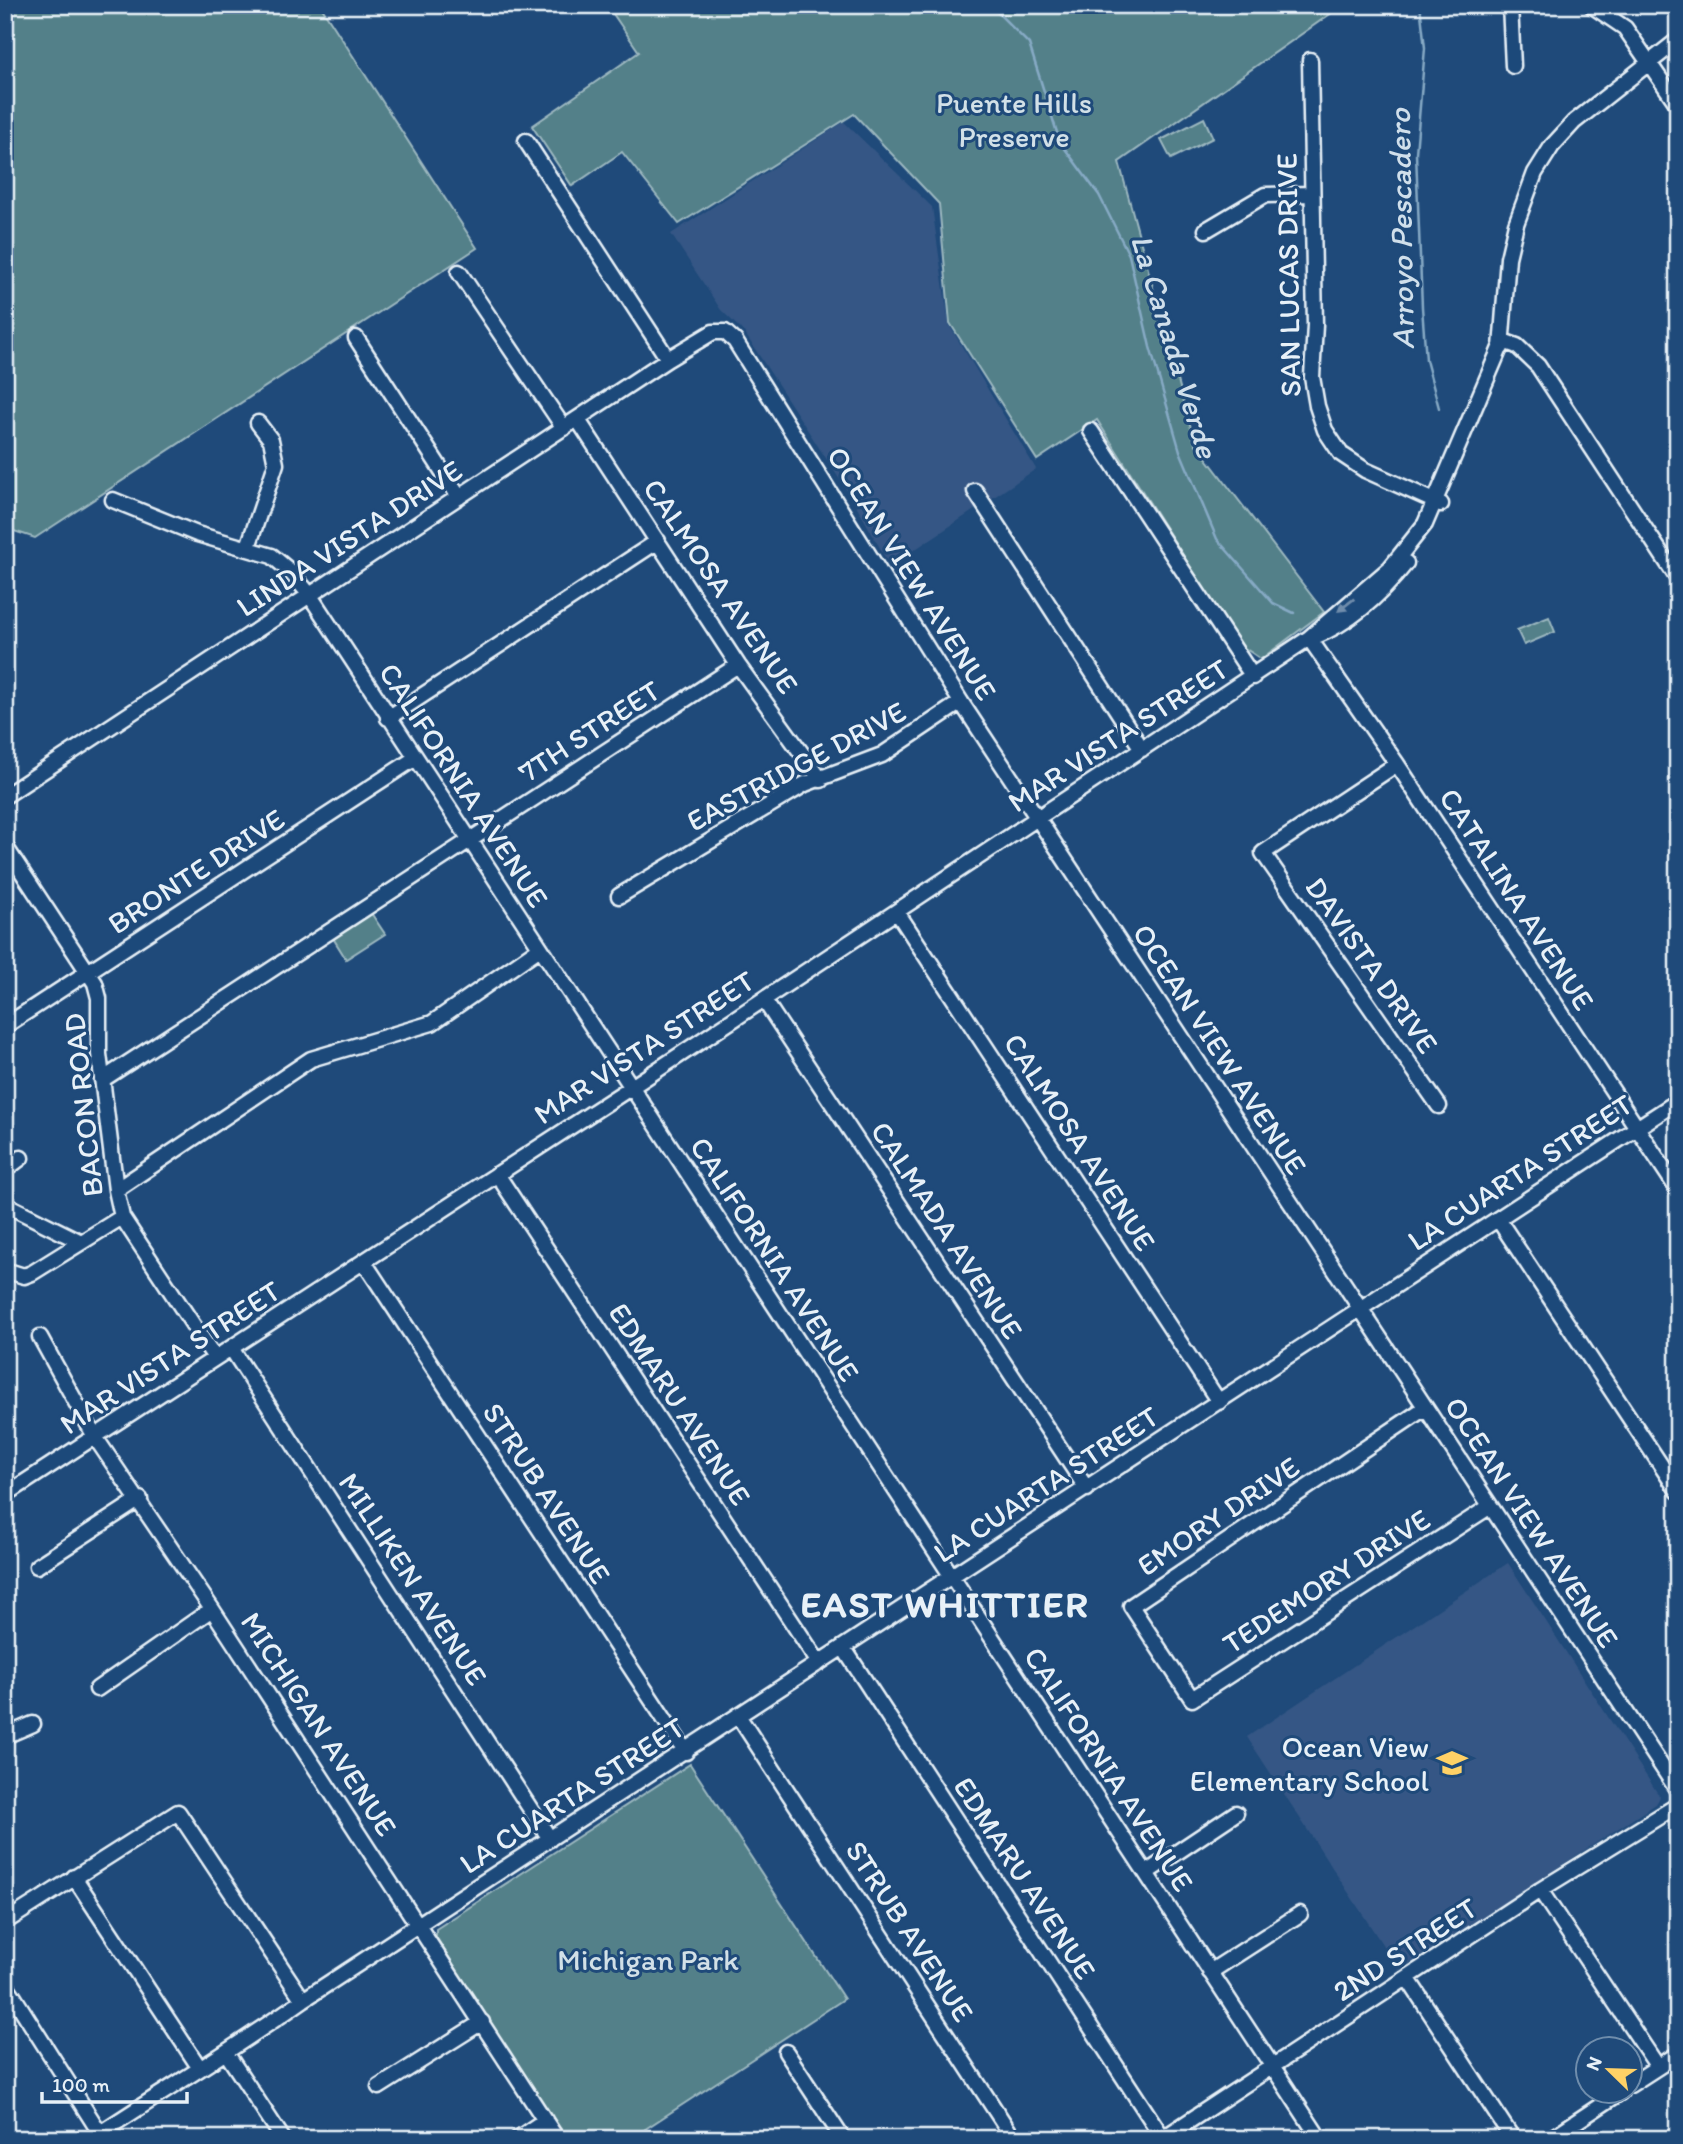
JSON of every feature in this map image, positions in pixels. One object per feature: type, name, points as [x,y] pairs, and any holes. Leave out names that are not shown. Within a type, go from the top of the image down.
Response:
[{"type":"street","points":[[1510,5],[1513,66]]},
{"type":"street","points":[[1591,5],[1625,28],[1678,105]]},
{"type":"street","name":"MAR VISTA STREET","points":[[5,1495],[1040,819],[1309,638],[1338,628],[1379,594],[1407,562],[1466,451],[1496,374],[1503,341],[1508,258],[1516,224],[1535,173],[1552,146],[1574,122],[1677,43]]},
{"type":"street","name":"SAN LUCAS DRIVE","points":[[1310,60],[1315,325],[1312,377],[1325,430],[1341,454],[1365,470],[1438,503]]},
{"type":"street","points":[[526,141],[668,359]]},
{"type":"street","points":[[1206,230],[1265,195],[1312,194]]},
{"type":"street","points":[[459,272],[565,428]]},
{"type":"street","name":"LINDA VISTA DRIVE","points":[[5,796],[668,359],[713,332],[725,332]]},
{"type":"street","name":"OCEAN VIEW AVENUE","points":[[725,332],[749,364],[961,702],[1358,1309],[1678,1791]]},
{"type":"street","points":[[356,338],[459,497]]},
{"type":"street","points":[[1503,341],[1517,346],[1538,366],[1678,579]]},
{"type":"street","name":"CALMOSA AVENUE","points":[[578,420],[738,665],[821,780]]},
{"type":"street","points":[[248,547],[276,464],[271,440],[258,423]]},
{"type":"street","points":[[1091,431],[1253,677]]},
{"type":"street","points":[[975,491],[1142,750]]},
{"type":"street","name":"CALIFORNIA AVENUE","points":[[113,500],[179,528],[248,547],[282,563],[309,594],[468,841],[1320,2139]]},
{"type":"street","points":[[388,718],[658,541]]},
{"type":"street","name":"CATALINA AVENUE","points":[[1309,638],[1397,764],[1678,1191]]},
{"type":"street","name":"7TH STREET","points":[[102,1080],[738,665]]},
{"type":"street","name":"EASTRIDGE DRIVE","points":[[619,896],[805,783],[821,780],[882,755],[961,702]]},
{"type":"street","name":"BRONTE DRIVE","points":[[5,1026],[415,759]]},
{"type":"street","name":"DAVISTA DRIVE","points":[[1397,764],[1263,853],[1439,1106]]},
{"type":"street","name":"BACON ROAD","points":[[5,846],[89,973],[99,998],[102,1080],[122,1217],[215,1357]]},
{"type":"street","name":"CALMOSA AVENUE","points":[[897,912],[1219,1402]]},
{"type":"street","points":[[116,1190],[311,1059],[432,1023],[540,948]]},
{"type":"street","name":"CALMADA AVENUE","points":[[764,1000],[1087,1489]]},
{"type":"street","name":"LA CUARTA STREET","points":[[96,2136],[199,2067],[227,2054],[303,2000],[953,1578],[1358,1309],[1678,1101]]},
{"type":"street","points":[[5,1170],[21,1158]]},
{"type":"street","name":"EDMARU AVENUE","points":[[497,1174],[819,1663]]},
{"type":"street","points":[[5,1204],[81,1242]]},
{"type":"street","points":[[5,1270],[24,1276],[32,1273],[122,1217]]},
{"type":"street","points":[[1498,1219],[1678,1492]]},
{"type":"street","name":"STRUB AVENUE","points":[[364,1262],[686,1752]]},
{"type":"street","name":"MICHIGAN AVENUE","points":[[40,1337],[95,1437],[212,1609],[557,2139]]},
{"type":"street","name":"MILLIKEN AVENUE","points":[[231,1348],[550,1839]]},
{"type":"street","name":"EMORY DRIVE","points":[[1192,1699],[1131,1606],[1426,1408]]},
{"type":"street","points":[[37,1566],[139,1499]]},
{"type":"street","name":"TEDEMORY DRIVE","points":[[1192,1699],[1489,1507]]},
{"type":"street","points":[[97,1689],[212,1609]]},
{"type":"street","name":"EDMARU AVENUE","points":[[843,1647],[1163,2138]]},
{"type":"street","name":"STRUB AVENUE","points":[[739,1717],[1014,2139]]},
{"type":"street","points":[[5,1736],[33,1724]]},
{"type":"street","name":"2ND STREET","points":[[1163,2138],[1540,1890],[1678,1805]]},
{"type":"street","points":[[5,1922],[178,1812],[303,2000]]},
{"type":"street","points":[[1146,1873],[1236,1814]]},
{"type":"street","points":[[74,1877],[199,2067]]},
{"type":"street","points":[[1540,1890],[1658,2067]]},
{"type":"street","points":[[1210,1972],[1300,1913]]},
{"type":"street","points":[[1408,1979],[1513,2139]]},
{"type":"street","points":[[5,1983],[96,2136]]},
{"type":"street","points":[[379,2087],[482,2022]]},
{"type":"street","points":[[786,2052],[843,2139]]},
{"type":"street","points":[[227,2054],[284,2139]]},
{"type":"street","points":[[1644,2076],[1678,2054]]},
{"type":"street","points":[[1550,2139],[1599,2106]]},
{"type":"street","points":[[517,2139],[545,2120]]},
{"type":"shaded area","points":[[844,122],[932,207],[949,325],[1036,469],[890,566],[855,503],[744,332],[721,310],[671,234]]},
{"type":"shaded area","name":"Ocean View Elementary School","points":[[1508,1563],[1660,1797],[1656,1804],[1399,1970],[1247,1737]]},
{"type":"green space","points":[[5,5],[320,5],[477,248],[35,538],[5,528]]},
{"type":"green space","name":"Puente Hills Preserve","points":[[607,5],[1343,5],[1119,162],[1195,443],[1324,612],[1261,659],[1240,645],[1097,420],[1037,460],[950,323],[939,204],[854,114],[679,224],[622,152],[572,186],[532,126],[639,52]]},
{"type":"green space","points":[[1204,118],[1213,138],[1171,159],[1161,140]]},
{"type":"green space","points":[[1549,617],[1555,632],[1524,645],[1517,630]]},
{"type":"green space","points":[[371,913],[385,934],[346,959],[333,938]]},
{"type":"green space","name":"Michigan Park","points":[[690,1764],[844,1999],[630,2139],[565,2139],[436,1937],[436,1929]]},
{"type":"waterway","name":"La Canada Verde","points":[[990,5],[1029,44],[1060,142],[1099,195],[1129,255],[1150,347],[1180,451],[1217,539],[1273,603],[1294,613]]},
{"type":"waterway","name":"Arroyo Pescadero","points":[[1420,5],[1425,48],[1416,153],[1422,307],[1426,360],[1439,408]]},
{"type":"place","name":"Ocean View Elementary School","points":[[1452,1763]]},
{"type":"district","name":"EAST WHITTIER","points":[[945,1604]]}]
